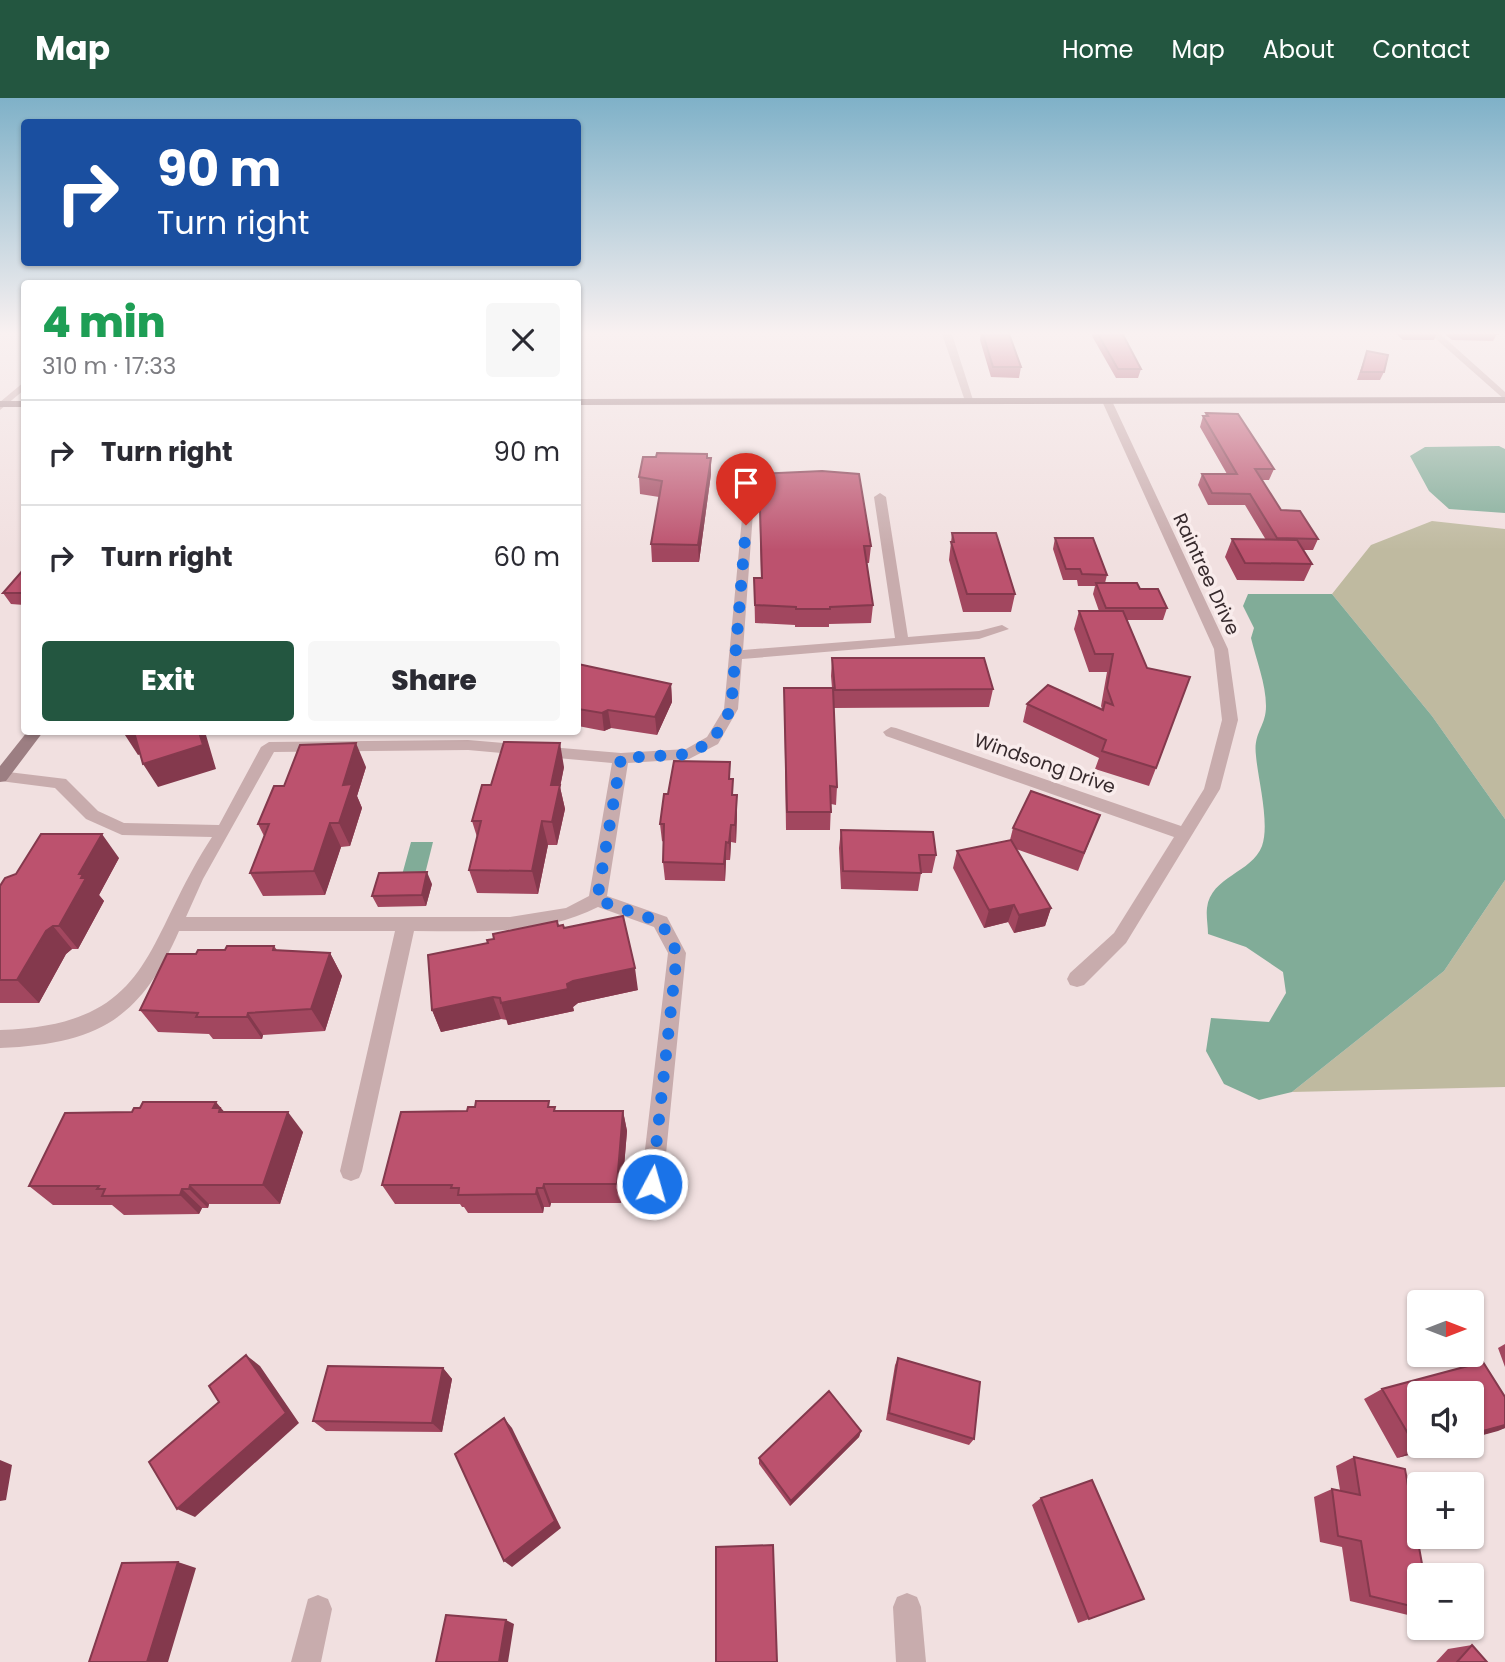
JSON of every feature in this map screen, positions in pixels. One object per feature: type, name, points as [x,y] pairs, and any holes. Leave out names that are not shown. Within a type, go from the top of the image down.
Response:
[{"type":"street","points":[[1,405],[21,404]]},
{"type":"street","name":"Raintree Drive","points":[[1077,979],[1120,938],[1212,789],[1230,720],[1221,649],[1108,404]]},
{"type":"street","points":[[880,497],[902,641]]},
{"type":"street","points":[[0,1039],[29,1039],[72,1030],[120,1004],[140,988],[175,924],[191,885],[269,747],[468,745],[621,758],[689,754],[713,740],[731,709],[748,499]]},
{"type":"street","points":[[737,655],[979,635],[1002,629]]},
{"type":"street","name":"Windsong Drive","points":[[891,732],[1185,834]]},
{"type":"street","points":[[0,777],[33,735]]},
{"type":"street","points":[[597,900],[621,758]]},
{"type":"street","points":[[0,777],[60,783],[92,815],[122,829],[223,831]]},
{"type":"street","points":[[175,924],[510,924],[569,914],[597,900],[661,922],[677,953],[652,1184]]},
{"type":"street","points":[[351,1171],[406,924]]},
{"type":"street","points":[[907,1607],[911,1662]]},
{"type":"street","points":[[306,1662],[318,1609]]},
{"type":"shaded area","points":[[1499,446],[1505,449],[1505,513],[1449,509],[1429,491],[1410,456],[1425,447]]},
{"type":"shaded area","points":[[1432,521],[1505,529],[1505,819],[1432,716],[1332,594],[1371,545]]},
{"type":"shaded area","points":[[1248,594],[1332,594],[1432,716],[1505,819],[1505,880],[1444,971],[1292,1092],[1259,1100],[1224,1084],[1206,1051],[1211,1018],[1269,1022],[1286,993],[1283,972],[1246,947],[1208,934],[1207,911],[1210,897],[1224,881],[1250,863],[1262,846],[1264,837],[1256,748],[1264,719],[1266,698],[1251,638],[1254,628],[1243,606]]},
{"type":"shaded area","points":[[411,842],[433,842],[425,874],[402,875]]},
{"type":"shaded area","points":[[1505,880],[1505,1087],[1292,1092],[1444,971]]},
{"type":"building","points":[[1206,413],[1238,414],[1274,469],[1255,469],[1281,510],[1300,511],[1318,539],[1277,538],[1250,494],[1212,493],[1202,474],[1237,474],[1203,416],[1208,416]]},
{"type":"building","points":[[657,453],[707,454],[707,458],[711,458],[698,545],[651,544],[662,481],[639,477],[643,457],[656,457]]},
{"type":"building","points":[[822,471],[859,474],[871,546],[864,546],[873,605],[796,609],[755,605],[754,578],[762,578],[759,474]]},
{"type":"building","points":[[952,533],[996,533],[1015,594],[967,594],[951,542],[954,542]]},
{"type":"building","points":[[1055,538],[1093,538],[1107,575],[1082,574],[1080,569],[1066,569]]},
{"type":"building","points":[[1232,539],[1297,540],[1312,564],[1245,563]]},
{"type":"building","points":[[21,572],[21,593],[3,593]]},
{"type":"building","points":[[1096,583],[1137,583],[1140,589],[1158,589],[1167,608],[1106,608]]},
{"type":"building","points":[[1079,611],[1123,611],[1147,668],[1190,677],[1156,768],[1102,751],[1106,740],[1027,704],[1048,685],[1103,710],[1105,702],[1113,705],[1107,688],[1113,654],[1095,654]]},
{"type":"building","points":[[832,658],[984,658],[993,689],[835,690]]},
{"type":"building","points":[[581,665],[671,684],[655,717],[608,710],[602,713],[581,710]]},
{"type":"building","points":[[784,688],[833,688],[837,787],[830,786],[831,812],[787,812]]},
{"type":"building","points":[[135,735],[200,735],[203,745],[143,764]]},
{"type":"building","points":[[504,742],[560,743],[551,785],[560,785],[552,822],[542,821],[532,871],[469,870],[481,821],[472,821],[482,785],[491,785]]},
{"type":"building","points":[[356,743],[343,785],[352,784],[339,823],[330,823],[314,871],[250,873],[269,824],[258,824],[274,786],[284,786],[300,745]]},
{"type":"building","points":[[674,761],[730,762],[732,795],[737,795],[735,825],[731,825],[729,843],[726,842],[724,864],[663,862],[664,824],[660,824],[664,794],[668,794]]},
{"type":"building","points":[[1031,791],[1100,815],[1084,853],[1013,828]]},
{"type":"building","points":[[841,830],[933,832],[936,855],[919,855],[921,873],[843,871]]},
{"type":"building","points":[[41,834],[102,834],[79,874],[83,874],[81,878],[86,878],[59,926],[53,926],[46,931],[17,980],[0,980],[0,886],[5,878],[16,874]]},
{"type":"building","points":[[1011,840],[1051,908],[1019,915],[1014,905],[989,910],[957,851]]},
{"type":"building","points":[[427,872],[422,895],[372,896],[379,873]]},
{"type":"building","points":[[623,916],[635,968],[573,981],[567,984],[568,989],[501,1003],[500,998],[493,997],[432,1010],[428,955],[488,943],[487,940],[494,939],[493,934],[557,921],[558,926],[563,925],[564,928]]},
{"type":"building","points":[[227,946],[274,946],[273,950],[330,953],[311,1009],[248,1013],[247,1017],[196,1017],[198,1013],[140,1010],[167,954],[196,954],[198,950],[225,950]]},
{"type":"building","points":[[476,1101],[549,1101],[548,1107],[555,1107],[554,1111],[623,1111],[617,1184],[544,1184],[543,1188],[537,1188],[536,1194],[458,1195],[459,1188],[451,1188],[452,1185],[382,1185],[401,1112],[467,1111],[468,1107],[475,1107]]},
{"type":"building","points":[[143,1102],[216,1102],[213,1108],[220,1108],[219,1112],[288,1112],[263,1185],[190,1185],[189,1189],[182,1189],[180,1195],[102,1196],[105,1189],[97,1189],[99,1186],[29,1186],[65,1113],[132,1112],[134,1108],[140,1108]]},
{"type":"building","points":[[246,1355],[286,1413],[177,1509],[149,1462],[219,1402],[209,1386]]},
{"type":"building","points":[[898,1358],[980,1382],[974,1439],[889,1413]]},
{"type":"building","points":[[1484,1364],[1505,1397],[1505,1425],[1484,1431],[1484,1381],[1412,1381],[1464,1367],[1484,1367]]},
{"type":"building","points":[[328,1366],[443,1368],[432,1423],[313,1421]]},
{"type":"building","points":[[1407,1382],[1407,1432],[1382,1389]]},
{"type":"building","points":[[829,1391],[861,1431],[791,1501],[759,1458]]},
{"type":"building","points":[[504,1418],[555,1521],[504,1561],[455,1454]]},
{"type":"building","points":[[1354,1457],[1405,1469],[1407,1549],[1419,1549],[1422,1563],[1407,1563],[1407,1605],[1370,1596],[1361,1541],[1338,1536],[1332,1489],[1360,1495]]},
{"type":"building","points":[[1092,1480],[1144,1599],[1089,1619],[1041,1498]]},
{"type":"building","points":[[773,1545],[777,1662],[716,1662],[716,1547]]},
{"type":"building","points":[[178,1562],[147,1662],[89,1662],[122,1563]]},
{"type":"building","points":[[446,1615],[506,1620],[499,1662],[436,1662]]},
{"type":"building","points":[[1472,1645],[1487,1662],[1457,1662]]},
{"type":"route","points":[[652,1184],[677,953],[661,922],[597,900],[621,758],[689,754],[713,740],[731,709],[746,525]]}]
